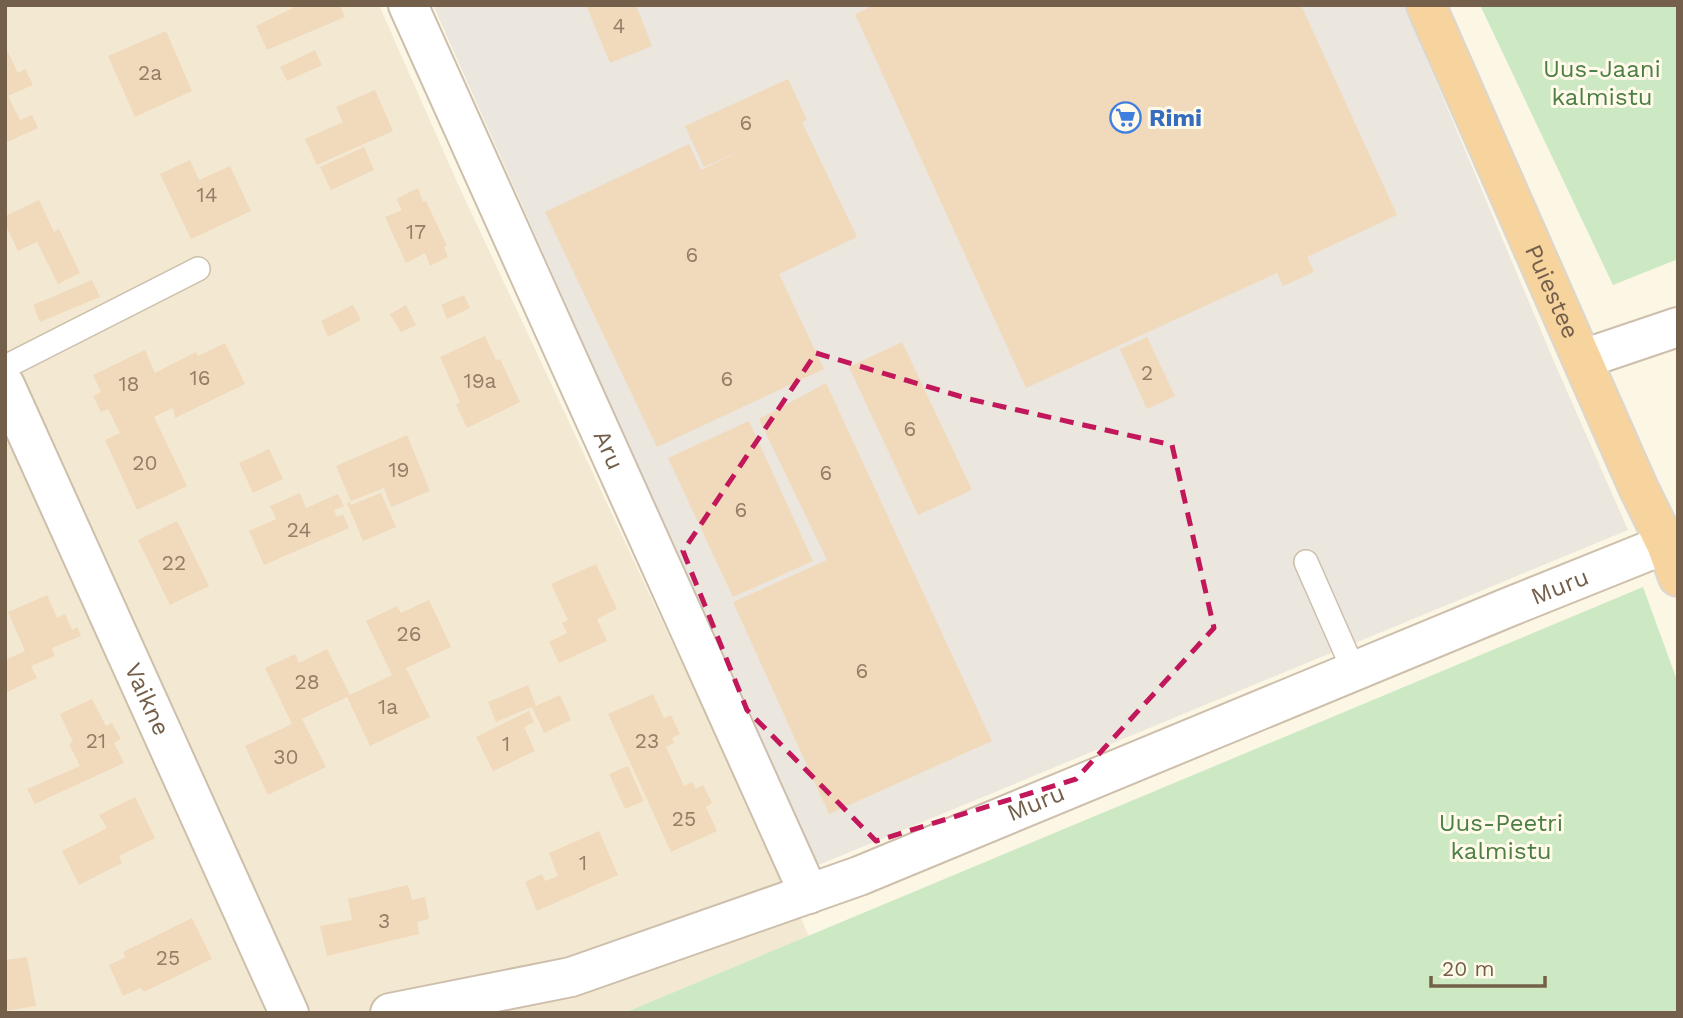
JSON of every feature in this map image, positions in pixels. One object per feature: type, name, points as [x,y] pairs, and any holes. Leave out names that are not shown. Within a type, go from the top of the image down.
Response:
[{"type":"highway","name":"Puiestee","points":[[1426,5],[1672,561]]},
{"type":"street","name":"Aru","points":[[408,5],[809,894]]},
{"type":"street","points":[[1583,359],[1678,327]]},
{"type":"street","name":"Vaikne","points":[[5,385],[289,1013]]},
{"type":"street","name":"Muru","points":[[402,1012],[506,1001],[809,894],[859,876],[1354,671],[1672,561]]},
{"type":"lane","points":[[5,367],[198,269]]},
{"type":"lane","points":[[1306,562],[1354,671]]},
{"type":"highlighted area","points":[[816,353],[969,399],[1172,445],[1214,628],[1076,779],[876,841],[747,710],[683,551]]},
{"type":"shaded area","points":[[5,5],[379,5],[458,184],[809,936],[624,1013],[5,1013]]},
{"type":"shaded area","points":[[433,5],[1404,5],[1628,530],[816,866]]},
{"type":"green space","name":"Uus-Jaani kalmistu","points":[[1480,5],[1678,5],[1678,259],[1613,285]]},
{"type":"green space","name":"Uus-Peetri kalmistu","points":[[1643,587],[1678,683],[1678,1013],[624,1013]]},
{"type":"building","points":[[299,5],[340,5],[345,17],[267,50],[256,26]]},
{"type":"building","points":[[586,5],[636,5],[652,46],[610,63]]},
{"type":"building","points":[[874,5],[1301,5],[1397,215],[1307,257],[1314,272],[1283,286],[1277,273],[1026,388],[855,14]]},
{"type":"building","points":[[166,31],[192,91],[135,117],[108,56]]},
{"type":"building","points":[[5,46],[18,73],[25,69],[33,85],[8,96],[20,120],[32,115],[38,128],[5,143]]},
{"type":"building","points":[[315,50],[322,65],[287,81],[280,67]]},
{"type":"building","points":[[788,79],[807,120],[802,122],[857,237],[779,274],[824,369],[657,447],[545,212],[689,144],[701,170],[745,149],[704,167],[685,126]]},
{"type":"building","points":[[375,90],[393,131],[317,165],[305,139],[343,122],[336,107]]},
{"type":"building","points":[[364,147],[374,170],[331,190],[320,167]]},
{"type":"building","points":[[190,160],[199,180],[230,166],[251,211],[191,239],[160,174]]},
{"type":"building","points":[[418,188],[447,246],[444,247],[448,257],[430,266],[425,253],[406,263],[385,217],[402,210],[396,199]]},
{"type":"building","points":[[39,200],[54,232],[59,229],[80,273],[58,284],[37,242],[18,251],[5,224],[5,216]]},
{"type":"building","points":[[92,280],[100,297],[40,322],[33,305]]},
{"type":"building","points":[[464,295],[470,308],[447,319],[441,305]]},
{"type":"building","points":[[353,305],[361,320],[328,337],[321,321]]},
{"type":"building","points":[[406,305],[416,325],[401,332],[390,314]]},
{"type":"building","points":[[485,336],[496,360],[500,359],[520,402],[467,428],[456,405],[460,402],[440,357]]},
{"type":"building","points":[[1147,337],[1175,396],[1147,409],[1120,349]]},
{"type":"building","points":[[902,342],[972,490],[918,515],[849,367]]},
{"type":"building","points":[[225,343],[245,384],[175,418],[173,408],[154,417],[187,486],[137,510],[105,440],[120,433],[108,409],[101,412],[93,396],[101,392],[93,375],[145,350],[155,373],[196,352],[198,356]]},
{"type":"building","points":[[826,383],[992,741],[829,814],[733,602],[827,560],[759,419]]},
{"type":"building","points":[[749,421],[813,561],[733,597],[668,458]]},
{"type":"building","points":[[407,435],[430,491],[391,507],[384,488],[351,501],[336,466]]},
{"type":"building","points":[[269,449],[283,479],[253,493],[239,463]]},
{"type":"building","points":[[300,493],[306,508],[338,494],[344,506],[334,510],[337,517],[343,514],[349,528],[264,565],[249,531],[276,519],[270,506]]},
{"type":"building","points":[[381,493],[396,527],[363,541],[347,503],[350,502],[351,505]]},
{"type":"building","points":[[177,521],[209,586],[170,605],[138,540]]},
{"type":"building","points":[[596,564],[617,609],[597,619],[607,641],[559,663],[549,642],[567,633],[562,623],[568,620],[551,584]]},
{"type":"building","points":[[47,595],[57,618],[65,614],[72,630],[77,627],[81,636],[52,648],[55,656],[31,666],[37,678],[5,693],[5,660],[25,651],[8,612]]},
{"type":"building","points":[[429,600],[451,647],[406,668],[430,717],[370,746],[347,697],[302,719],[326,767],[268,795],[245,746],[292,724],[265,668],[295,654],[299,663],[327,649],[350,695],[392,675],[366,621],[397,606],[401,613]]},
{"type":"building","points":[[528,685],[536,706],[560,695],[571,720],[544,733],[532,707],[496,722],[488,702]]},
{"type":"building","points":[[653,694],[664,718],[671,715],[680,734],[672,738],[674,743],[666,747],[684,786],[692,782],[696,789],[703,785],[712,803],[706,807],[717,831],[671,852],[608,714]]},
{"type":"building","points":[[92,699],[106,726],[112,723],[121,739],[114,743],[124,763],[35,804],[27,789],[80,766],[69,744],[73,742],[60,714]]},
{"type":"building","points":[[529,711],[534,722],[524,727],[535,751],[493,771],[476,737]]},
{"type":"building","points":[[628,766],[644,801],[625,809],[609,774]]},
{"type":"building","points":[[135,797],[155,838],[119,856],[122,863],[79,885],[62,851],[107,828],[99,815]]},
{"type":"building","points":[[599,831],[618,875],[537,911],[525,882],[542,874],[545,881],[558,876],[549,853]]},
{"type":"building","points":[[408,885],[412,900],[425,897],[429,919],[417,922],[419,934],[327,956],[320,926],[352,920],[348,899]]},
{"type":"building","points":[[192,918],[212,959],[144,992],[141,988],[123,996],[109,965],[126,957],[123,952]]},
{"type":"building","points":[[27,957],[36,1006],[5,1011],[5,960]]},
{"type":"place","name":"Rimi","points":[[1126,118]]}]
